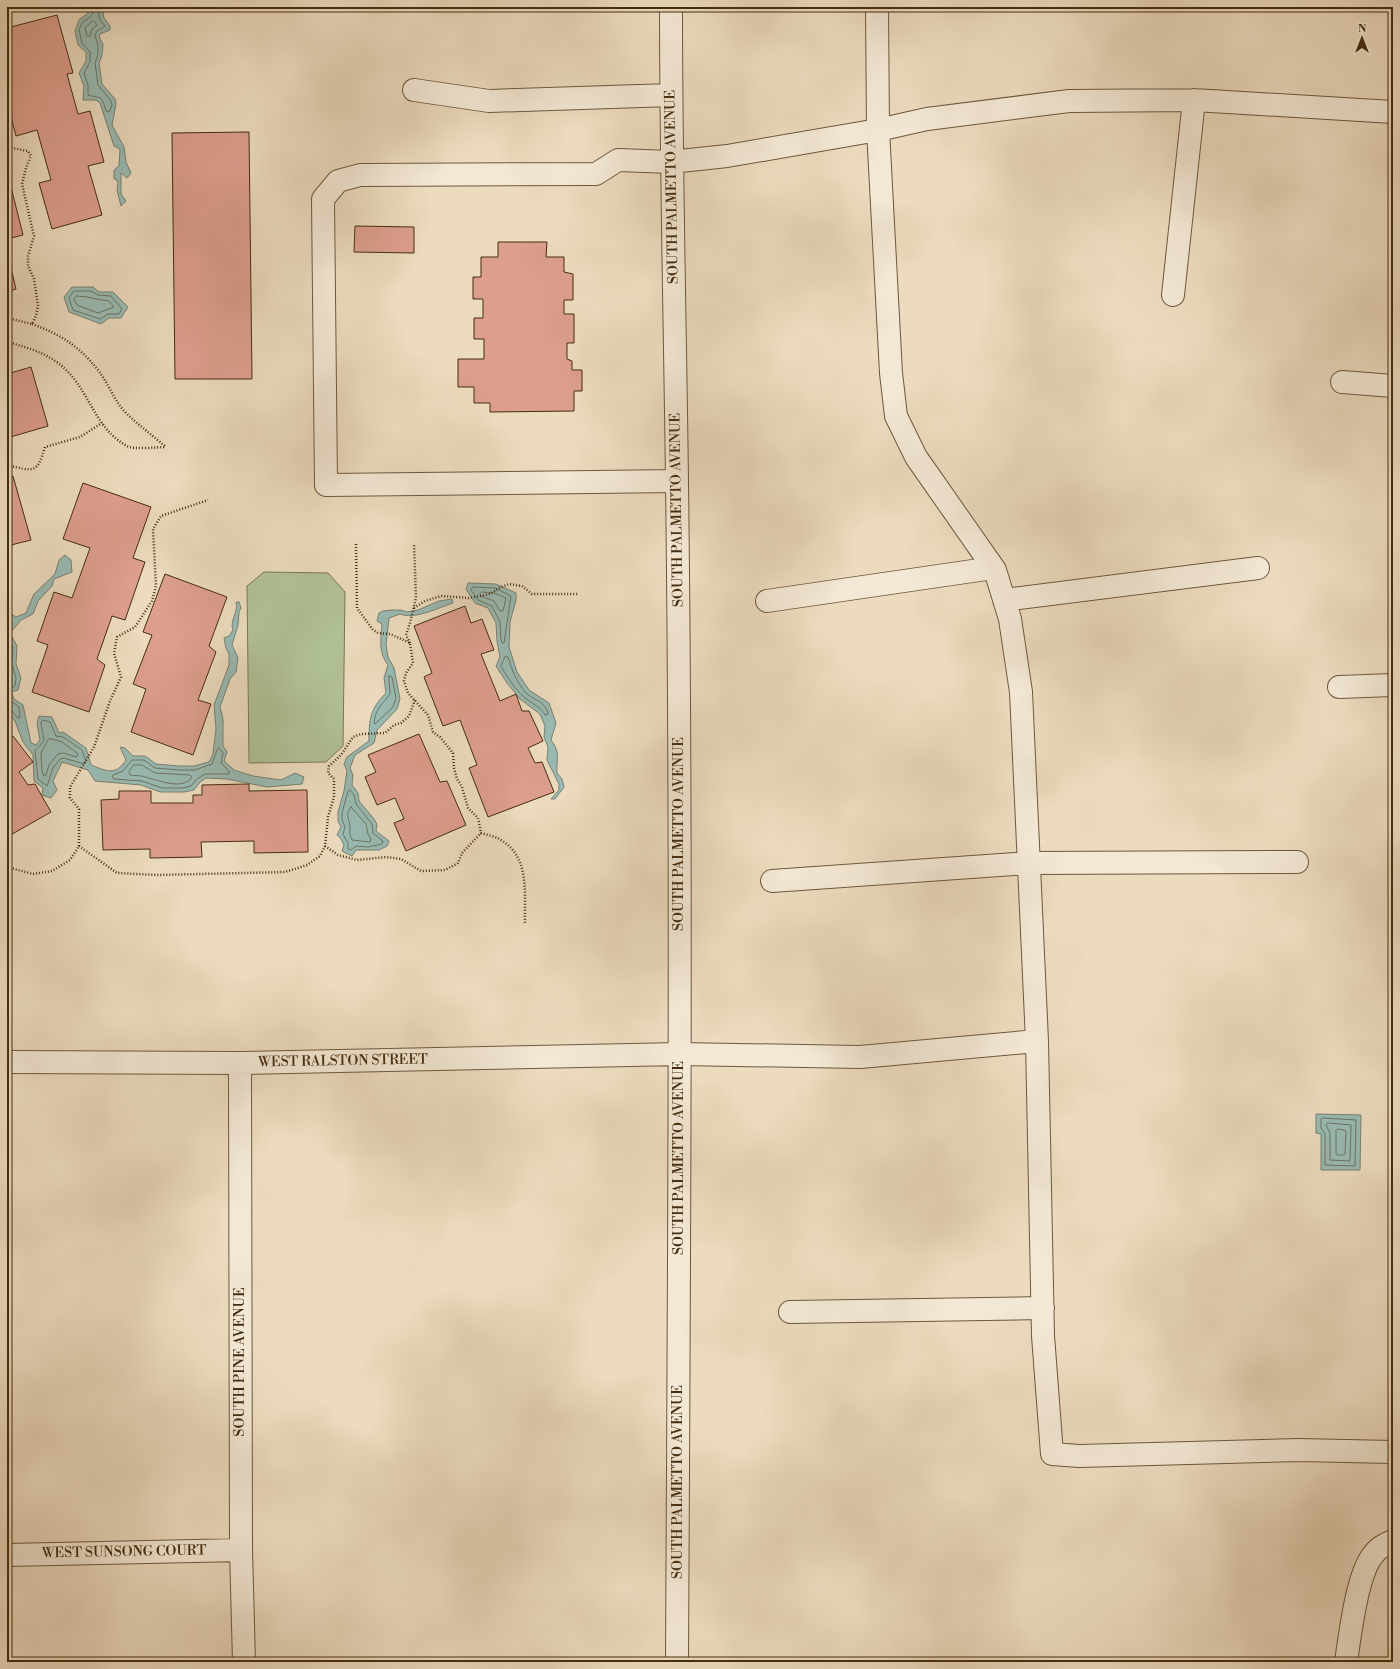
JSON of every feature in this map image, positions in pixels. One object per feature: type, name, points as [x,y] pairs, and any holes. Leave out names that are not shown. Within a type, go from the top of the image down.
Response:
[{"type":"street","name":"SOUTH PALMETTO AVENUE","points":[[671,7],[671,162],[677,481],[680,1054],[677,1662]]},
{"type":"street","points":[[877,7],[878,130],[891,366],[896,416],[916,457],[993,568],[1010,619],[1021,692],[1037,1041],[1043,1336],[1052,1454],[1079,1456],[1298,1450],[1393,1452]]},
{"type":"street","points":[[414,90],[490,102],[671,94]]},
{"type":"street","points":[[1173,295],[1194,100]]},
{"type":"street","points":[[677,481],[326,485],[322,199],[338,182],[360,175],[596,174],[618,160],[671,162],[727,156],[878,130],[927,119],[1069,102],[1194,100],[1393,112]]},
{"type":"street","points":[[1342,382],[1393,386]]},
{"type":"street","points":[[767,601],[993,568]]},
{"type":"street","points":[[1004,600],[1258,568]]},
{"type":"street","points":[[1339,687],[1393,685]]},
{"type":"street","points":[[772,881],[1029,863],[1297,862]]},
{"type":"street","name":"WEST RALSTON STREET","points":[[7,1062],[240,1063],[680,1054],[860,1057],[1037,1041]]},
{"type":"street","name":"SOUTH PINE AVENUE","points":[[240,1063],[241,1550],[244,1662]]},
{"type":"street","points":[[790,1312],[1043,1308]]},
{"type":"street","points":[[1346,1662],[1364,1570],[1373,1554],[1388,1542],[1393,1541]]},
{"type":"street","name":"WEST SUNSONG COURT","points":[[7,1555],[241,1550]]},
{"type":"path","points":[[7,144],[11,148],[28,151],[31,156],[22,184],[34,236],[28,256],[28,266],[34,280],[38,306],[36,316],[32,324]]},
{"type":"path","points":[[7,318],[32,324],[55,332],[85,355],[99,370],[116,400],[125,412],[166,447],[128,447],[109,432],[69,373],[50,356],[7,342]]},
{"type":"path","points":[[7,464],[32,470],[41,462],[45,447],[80,436],[102,423]]},
{"type":"path","points":[[7,868],[33,874],[52,871],[70,860],[79,846],[79,809],[70,798],[70,787],[94,747],[110,701],[121,676],[114,653],[118,637],[135,627],[152,601],[156,586],[153,529],[161,516],[208,500]]},
{"type":"path","points":[[356,544],[357,608],[373,630],[378,633],[390,634],[410,644]]},
{"type":"path","points":[[414,544],[416,598],[406,635],[410,644],[413,663],[406,673],[404,681],[408,693],[428,715],[433,732],[440,737],[453,753],[454,768],[457,778],[462,787],[468,808],[478,818],[481,833]]},
{"type":"path","points":[[414,608],[425,601],[441,596],[469,598],[490,594],[509,584],[522,586],[532,594],[579,594]]},
{"type":"path","points":[[79,846],[116,873],[157,875],[285,872],[307,865],[320,856],[325,846],[328,817],[334,796],[334,779],[328,773],[329,766],[341,755],[353,737],[361,734],[385,733],[394,725],[401,724],[409,716],[415,700]]},
{"type":"path","points":[[325,846],[338,855],[357,860],[386,857],[401,858],[421,871],[445,870],[458,863],[462,853],[481,833]]},
{"type":"path","points":[[481,833],[500,839],[515,852],[518,858],[524,871],[525,924]]},
{"type":"green space","points":[[264,572],[328,573],[345,592],[343,746],[326,762],[249,763],[247,586]]},
{"type":"water","points":[[97,7],[102,8],[104,18],[110,26],[110,30],[100,34],[99,37],[103,44],[102,55],[99,63],[102,84],[115,99],[116,104],[112,125],[124,147],[126,162],[131,173],[127,178],[121,173],[121,194],[126,201],[121,206],[117,190],[118,183],[116,179],[114,179],[114,170],[119,166],[120,149],[114,146],[100,103],[96,100],[83,100],[84,86],[79,73],[86,61],[86,52],[78,45],[75,31],[79,20],[88,13],[90,9]]},
{"type":"water","points":[[72,287],[93,287],[99,292],[113,292],[128,307],[121,318],[109,318],[101,324],[69,312],[64,297]]},
{"type":"water","points":[[65,555],[71,560],[72,572],[54,579],[52,586],[38,601],[33,614],[21,620],[10,633],[17,646],[16,664],[21,678],[18,690],[11,692],[14,699],[23,705],[31,743],[36,745],[40,740],[37,723],[39,716],[52,717],[59,733],[63,732],[86,748],[91,765],[101,769],[110,771],[122,765],[126,760],[120,747],[125,748],[133,756],[145,756],[156,764],[194,766],[209,762],[213,754],[216,729],[214,705],[229,665],[229,654],[224,638],[229,636],[233,630],[232,623],[237,606],[236,602],[239,602],[241,608],[232,645],[238,658],[236,672],[230,679],[220,707],[223,719],[223,746],[227,752],[224,761],[234,770],[253,776],[281,780],[295,773],[304,777],[302,784],[267,787],[227,779],[206,778],[200,782],[194,790],[184,792],[160,792],[141,785],[95,781],[88,770],[62,762],[53,781],[57,790],[51,798],[42,795],[43,788],[34,781],[33,755],[23,742],[15,721],[7,711],[7,603],[10,605],[8,612],[16,617],[26,613],[34,594],[55,574],[59,560]]},
{"type":"water","points":[[468,583],[496,584],[516,593],[516,600],[510,622],[509,647],[517,672],[529,690],[549,703],[556,723],[551,740],[557,752],[557,773],[562,779],[564,787],[555,799],[551,799],[559,790],[559,784],[547,760],[548,747],[544,737],[545,726],[540,714],[520,699],[496,666],[500,657],[496,623],[488,608],[475,603],[466,589]]},
{"type":"water","points":[[452,599],[453,603],[426,613],[412,616],[400,614],[389,618],[386,645],[388,657],[394,668],[400,699],[397,709],[377,730],[374,743],[355,755],[350,768],[353,775],[352,785],[358,793],[359,801],[377,824],[376,831],[389,841],[387,846],[379,850],[356,850],[352,856],[342,851],[344,845],[337,835],[341,827],[338,821],[338,812],[344,791],[347,771],[344,764],[347,757],[369,741],[370,720],[374,709],[386,693],[384,678],[388,665],[381,650],[382,624],[377,621],[379,613],[392,610],[407,612],[418,610],[439,601]]},
{"type":"water","points":[[1316,1114],[1361,1115],[1360,1170],[1321,1170],[1321,1134],[1316,1133]]},
{"type":"building","points":[[57,15],[73,73],[67,74],[78,114],[90,111],[104,162],[88,166],[102,215],[52,229],[39,183],[51,180],[37,130],[16,136],[7,102],[7,81],[9,80],[7,71],[7,28]]},
{"type":"building","points":[[249,132],[252,379],[175,379],[172,133]]},
{"type":"building","points":[[11,187],[23,235],[7,239],[7,189]]},
{"type":"building","points":[[355,226],[414,227],[414,253],[354,252]]},
{"type":"building","points":[[498,242],[547,242],[546,257],[564,257],[564,272],[573,274],[573,300],[564,300],[564,314],[574,314],[574,343],[567,343],[567,359],[572,361],[572,370],[582,370],[582,391],[574,391],[574,411],[490,412],[490,403],[474,403],[474,387],[458,387],[458,359],[484,359],[484,339],[474,339],[474,318],[483,318],[483,299],[473,299],[473,277],[481,277],[481,257],[498,257]]},
{"type":"building","points":[[7,251],[16,289],[7,292]]},
{"type":"building","points":[[31,367],[48,426],[7,438],[7,374]]},
{"type":"building","points":[[13,476],[31,540],[7,546],[7,478]]},
{"type":"building","points":[[83,483],[151,507],[133,558],[145,562],[125,620],[112,616],[97,659],[105,665],[89,712],[32,692],[48,645],[37,641],[54,592],[72,598],[90,548],[63,539]]},
{"type":"building","points":[[165,574],[227,597],[209,646],[216,652],[198,700],[211,704],[193,755],[131,732],[146,689],[133,684],[152,635],[143,632]]},
{"type":"building","points":[[465,606],[471,623],[482,619],[494,650],[481,654],[500,701],[516,694],[522,711],[529,711],[543,741],[528,748],[535,763],[542,762],[554,792],[488,817],[469,768],[477,765],[460,720],[443,726],[424,677],[432,673],[414,626]]},
{"type":"building","points":[[419,734],[440,782],[447,781],[466,825],[406,851],[394,823],[404,819],[395,798],[377,805],[365,777],[376,772],[368,755]]},
{"type":"building","points":[[13,736],[33,762],[19,772],[28,785],[35,784],[51,812],[7,837],[7,737]]},
{"type":"building","points":[[249,784],[249,791],[307,790],[308,852],[254,853],[254,841],[201,842],[202,857],[150,858],[150,849],[103,850],[101,800],[119,799],[119,791],[151,791],[151,803],[193,803],[193,795],[202,795],[202,785]]}]
